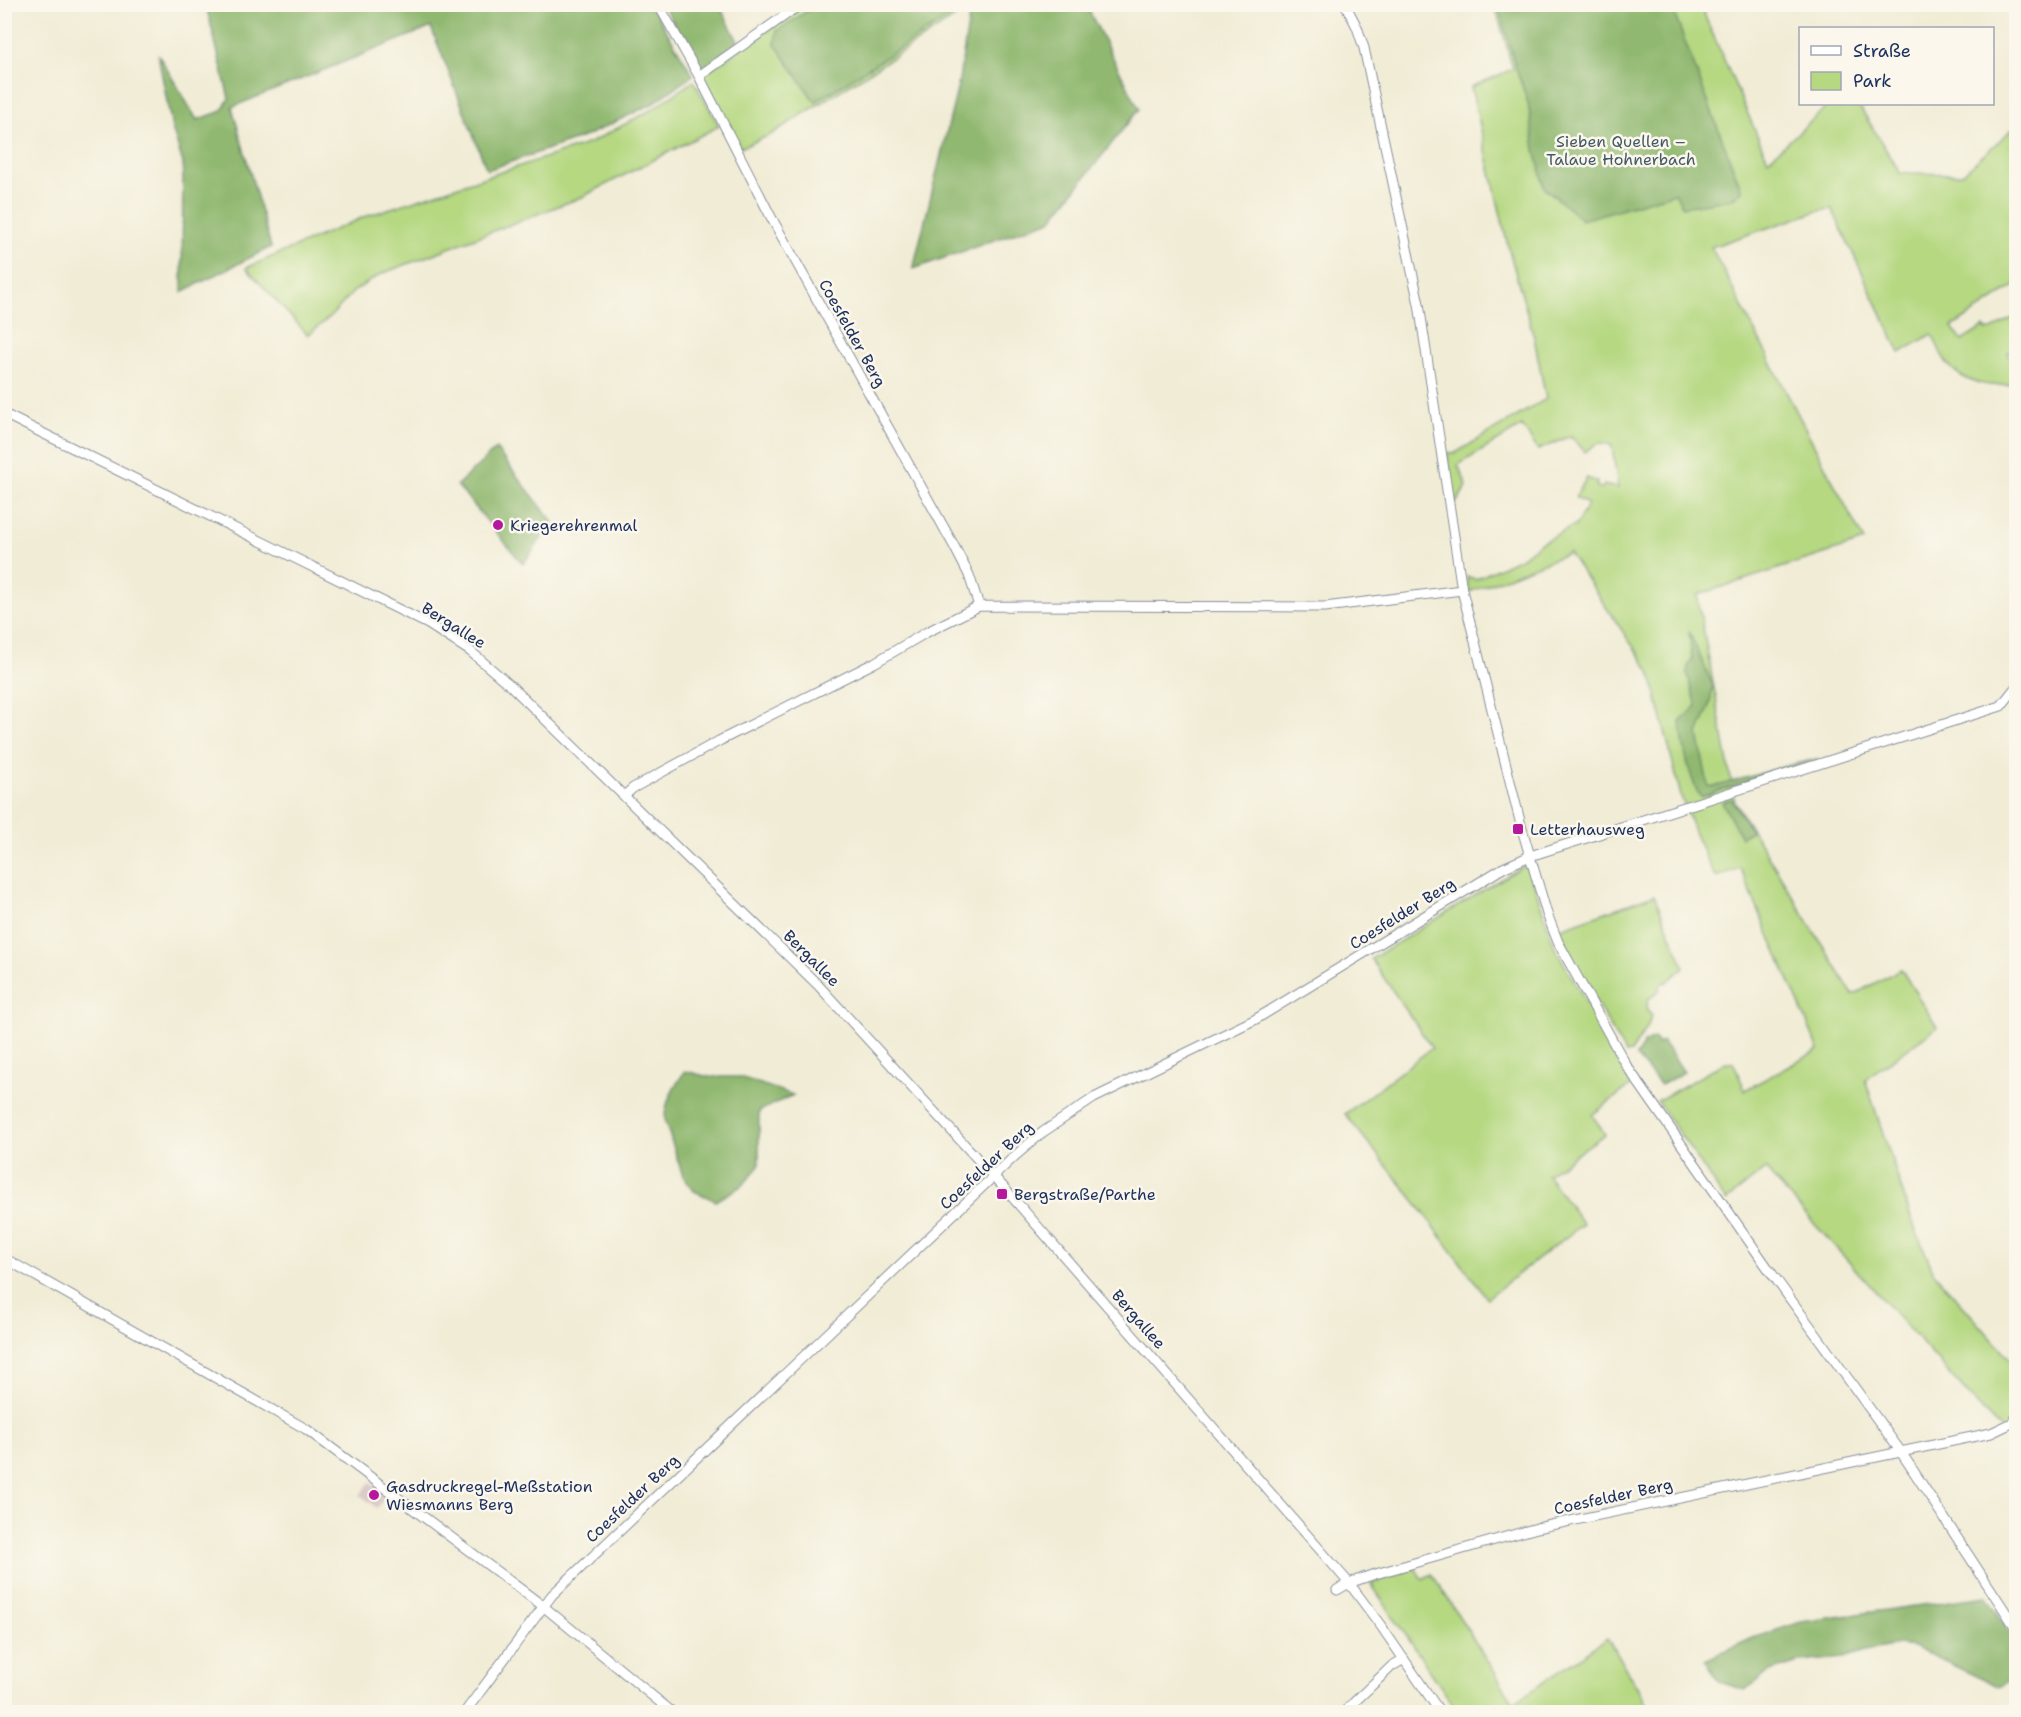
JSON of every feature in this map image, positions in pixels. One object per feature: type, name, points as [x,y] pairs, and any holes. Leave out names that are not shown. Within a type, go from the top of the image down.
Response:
[{"type":"street","name":"Coesfelder Berg","points":[[658,4],[699,76],[771,217],[953,544],[969,575],[979,606]]},
{"type":"street","points":[[699,76],[801,4]]},
{"type":"street","points":[[1345,4],[1357,27],[1364,48],[1419,304],[1462,590],[1546,914],[1558,942],[1626,1065],[1758,1254],[1901,1452],[2016,1628]]},
{"type":"street","name":"Bergallee","points":[[4,414],[428,624],[481,659],[511,686],[818,985],[994,1177],[1349,1583],[1440,1713]]},
{"type":"street","points":[[624,796],[633,788],[719,741],[815,694],[979,606],[1325,607],[1462,590]]},
{"type":"street","name":"Coesfelder Berg","points":[[465,1713],[543,1606],[994,1177],[1043,1132],[1085,1104],[1256,1019],[1503,868],[1530,856],[2001,706],[2016,687]]},
{"type":"street","points":[[4,1258],[306,1429],[543,1606],[672,1713]]},
{"type":"street","name":"Coesfelder Berg","points":[[1337,1590],[1349,1583],[1537,1528],[1991,1433],[2012,1423],[2016,1418]]},
{"type":"street","points":[[1344,1713],[1392,1666],[1404,1659]]},
{"type":"shaded area","points":[[370,1482],[387,1495],[377,1508],[360,1495]]},
{"type":"green space","points":[[206,5],[651,5],[693,75],[652,104],[586,136],[487,170],[431,27],[232,107],[271,247],[182,292],[183,163],[172,128],[158,54],[197,120],[222,111],[229,98]]},
{"type":"green space","points":[[663,5],[719,5],[739,43],[701,69]]},
{"type":"green space","points":[[806,5],[971,5],[955,18],[770,135],[740,148],[702,75]]},
{"type":"green space","points":[[816,5],[969,5],[815,102],[775,44],[777,31]]},
{"type":"green space","points":[[971,5],[1086,5],[1139,109],[1051,220],[913,269],[958,86]]},
{"type":"green space","name":"Sieben Quellen – Talaue Hohnerbach","points":[[1495,5],[1700,5],[1768,160],[1829,105],[1859,105],[1900,173],[1962,174],[2016,126],[2016,285],[1952,327],[1962,341],[1984,327],[1986,330],[1992,330],[2014,317],[2016,347],[2008,353],[2016,367],[2016,383],[1988,385],[1961,376],[1947,363],[1932,334],[1900,353],[1832,209],[1818,211],[1711,247],[1864,541],[1697,595],[1735,802],[1853,995],[1901,969],[1937,1027],[1865,1079],[1912,1221],[1934,1273],[2016,1366],[2016,1436],[2010,1437],[1993,1422],[1765,1169],[1726,1201],[1657,1101],[1726,1062],[1727,1064],[1733,1062],[1745,1090],[1819,1050],[1740,868],[1715,877],[1695,834],[1681,796],[1650,671],[1569,553],[1469,592],[1467,577],[1476,579],[1522,557],[1540,543],[1576,525],[1588,504],[1575,497],[1587,478],[1597,482],[1596,486],[1602,489],[1604,485],[1618,488],[1612,446],[1601,443],[1585,452],[1571,436],[1538,450],[1522,426],[1458,465],[1467,486],[1456,503],[1453,501],[1447,453],[1454,454],[1546,399],[1534,337],[1509,250],[1471,87],[1513,69]]},
{"type":"green space","points":[[1498,5],[1671,5],[1742,191],[1732,199],[1683,207],[1675,193],[1582,220],[1544,187],[1528,103]]},
{"type":"green space","points":[[694,81],[719,126],[582,197],[381,274],[354,291],[331,316],[308,335],[246,268],[364,217],[590,143],[651,110]]},
{"type":"green space","points":[[496,449],[553,522],[523,564],[457,485]]},
{"type":"green space","points":[[1689,631],[1713,686],[1709,708],[1698,734],[1708,786],[1714,787],[1818,759],[1701,797],[1690,772],[1680,722],[1697,706],[1687,673],[1692,659]]},
{"type":"green space","points":[[1732,799],[1751,831],[1741,837],[1722,802]]},
{"type":"green space","points":[[1523,866],[1528,866],[1555,948],[1623,1066],[1635,1082],[1592,1115],[1605,1134],[1547,1175],[1583,1224],[1487,1298],[1417,1204],[1345,1114],[1432,1048],[1371,959]]},
{"type":"green space","points":[[1654,895],[1684,967],[1666,983],[1664,981],[1660,989],[1648,1000],[1647,1009],[1651,1015],[1648,1026],[1631,1052],[1625,1053],[1564,946],[1558,929]]},
{"type":"green space","points":[[1654,1038],[1658,1044],[1662,1041],[1684,1072],[1661,1085],[1636,1057],[1644,1043]]},
{"type":"green space","points":[[685,1071],[709,1077],[740,1077],[793,1095],[759,1111],[759,1166],[743,1185],[716,1201],[694,1191],[683,1176],[665,1121],[668,1101]]},
{"type":"green space","points":[[1415,1568],[1422,1579],[1432,1574],[1514,1703],[1607,1638],[1652,1712],[1458,1712],[1371,1584]]},
{"type":"green space","points":[[1986,1596],[2016,1643],[2016,1675],[1999,1687],[1914,1647],[1898,1645],[1843,1658],[1798,1662],[1771,1671],[1745,1690],[1720,1682],[1705,1660],[1753,1638],[1801,1622]]},
{"type":"place","name":"Kriegerehrenmal","points":[[498,525]]},
{"type":"place","name":"Letterhausweg","points":[[1518,829]]},
{"type":"place","name":"Bergstraße/Parthe","points":[[1002,1194]]},
{"type":"place","name":"Gasdruckregel-Meßstation Wiesmanns Berg","points":[[374,1495]]}]
